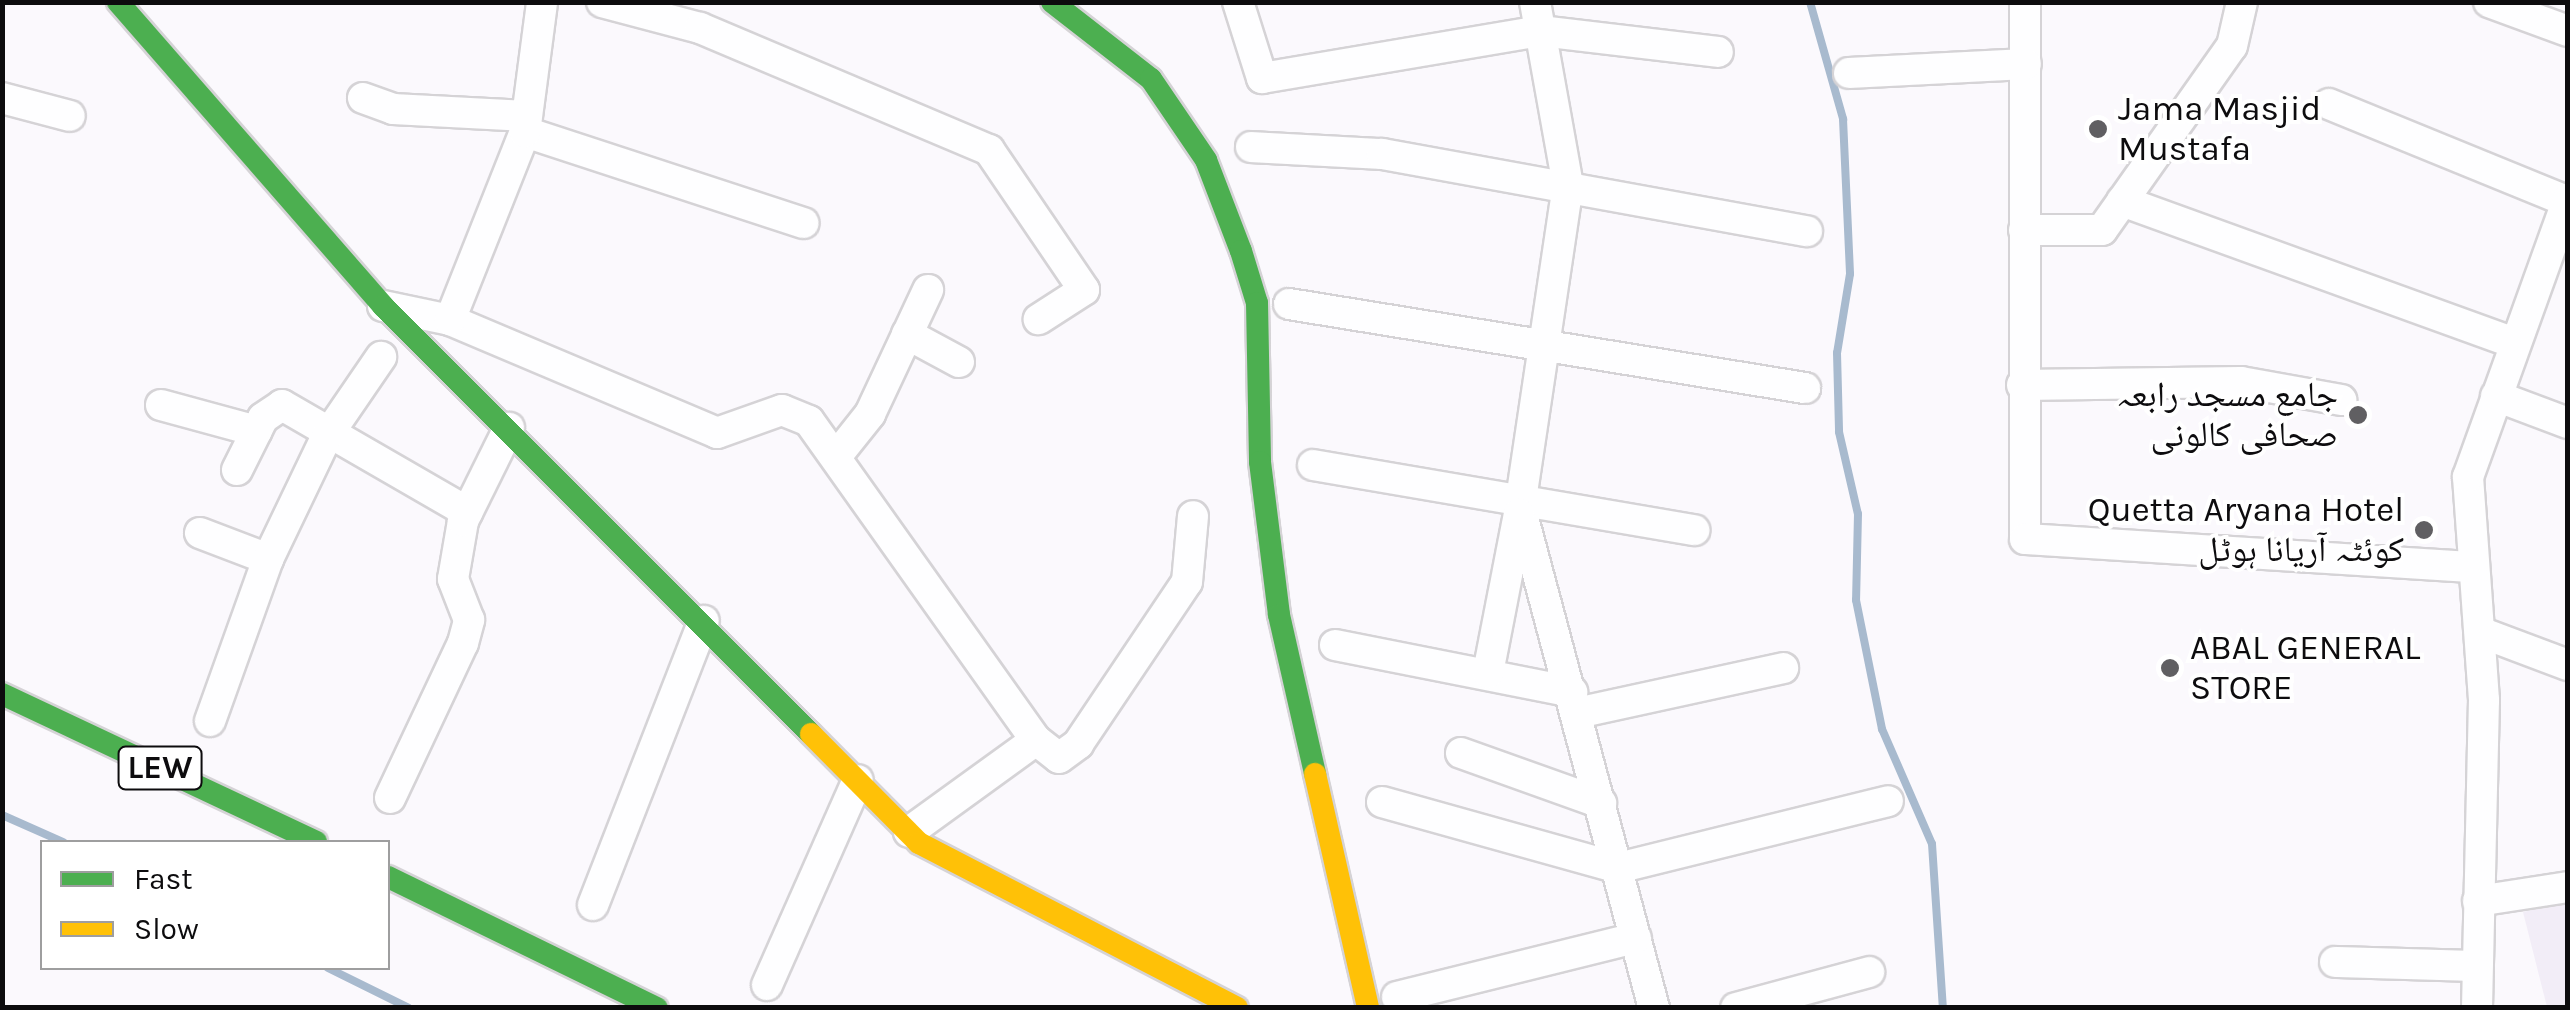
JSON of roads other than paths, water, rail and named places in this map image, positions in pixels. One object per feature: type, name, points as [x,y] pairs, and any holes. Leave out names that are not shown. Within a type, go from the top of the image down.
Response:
[{"type":"main road","points":[[118,2],[383,306],[704,620],[908,832],[1238,1008]]},
{"type":"main road","points":[[1052,2],[1151,79],[1206,160],[1257,303],[1260,462],[1279,615],[1368,1008]]},
{"type":"main road","name":"LEW","points":[[2,694],[312,840]]},
{"type":"main road","points":[[390,878],[658,1008]]},
{"type":"street","points":[[450,320],[526,124],[542,2]]},
{"type":"street","points":[[602,2],[700,28],[989,150],[1084,290],[1039,319]]},
{"type":"street","points":[[1238,2],[1262,78],[1538,17],[1718,52]]},
{"type":"street","points":[[2025,2],[2020,526],[2034,546],[2308,550],[2471,567]]},
{"type":"street","points":[[2024,230],[2092,235],[2122,200],[2232,46],[2242,2]]},
{"type":"street","points":[[2489,2],[2568,31]]},
{"type":"street","points":[[1488,673],[1520,506],[1568,185],[1538,17]]},
{"type":"street","points":[[1849,72],[2026,64]]},
{"type":"street","points":[[2,98],[70,116]]},
{"type":"street","points":[[363,98],[393,109],[526,124],[804,223]]},
{"type":"street","points":[[2329,104],[2567,200],[2557,260],[2515,342],[2468,477],[2471,567],[2480,632],[2477,1008]]},
{"type":"street","points":[[1251,147],[1382,154],[1808,231]]},
{"type":"street","points":[[2122,200],[2515,342]]},
{"type":"street","points":[[839,453],[870,414],[928,290]]},
{"type":"street","points":[[1290,304],[1805,388]]},
{"type":"street","points":[[383,306],[450,320],[718,433],[795,413],[839,453],[1036,740],[1059,758],[1078,744],[1187,582],[1192,516]]},
{"type":"street","points":[[907,334],[959,362]]},
{"type":"street","points":[[210,721],[268,558],[327,436],[381,357]]},
{"type":"street","points":[[2022,385],[2241,382],[2341,400]]},
{"type":"street","points":[[2496,396],[2568,422]]},
{"type":"street","points":[[161,404],[257,431]]},
{"type":"street","points":[[237,470],[257,431],[282,405],[327,436],[467,512]]},
{"type":"street","points":[[390,798],[470,620],[453,579],[467,512],[509,428]]},
{"type":"street","points":[[1312,465],[1520,506],[1695,530]]},
{"type":"street","points":[[1520,506],[1654,1008]]},
{"type":"street","points":[[200,533],[268,558]]},
{"type":"street","points":[[593,905],[704,620]]},
{"type":"street","points":[[2480,632],[2568,665]]},
{"type":"street","points":[[1335,645],[1488,673],[1574,702],[1783,668]]},
{"type":"street","points":[[908,832],[1036,740]]},
{"type":"street","points":[[1461,753],[1601,803]]},
{"type":"street","points":[[767,985],[858,780]]},
{"type":"street","points":[[1382,802],[1618,868],[1888,801]]},
{"type":"street","points":[[2478,900],[2568,887]]},
{"type":"street","points":[[1397,997],[1636,938]]},
{"type":"street","points":[[2335,962],[2477,966]]},
{"type":"street","points":[[1736,1008],[1868,972]]},
{"type":"waterway","points":[[1810,2],[1843,119],[1850,274],[1837,353],[1839,432],[1858,514],[1856,600],[1882,729],[1932,844],[1943,1008]]},
{"type":"waterway","points":[[2,815],[58,840]]},
{"type":"waterway","points":[[332,970],[409,1008]]},
{"type":"place","name":"Jama Masjid Mustafa","points":[[2098,129]]},
{"type":"place","name":"جامع مسجد رابعہ صحافی کالونی","points":[[2358,415]]},
{"type":"place","name":"Quetta Aryana Hotel کوئٹہ آریانا ہوٹل","points":[[2424,530]]},
{"type":"place","name":"ABAL GENERAL STORE","points":[[2170,668]]}]
